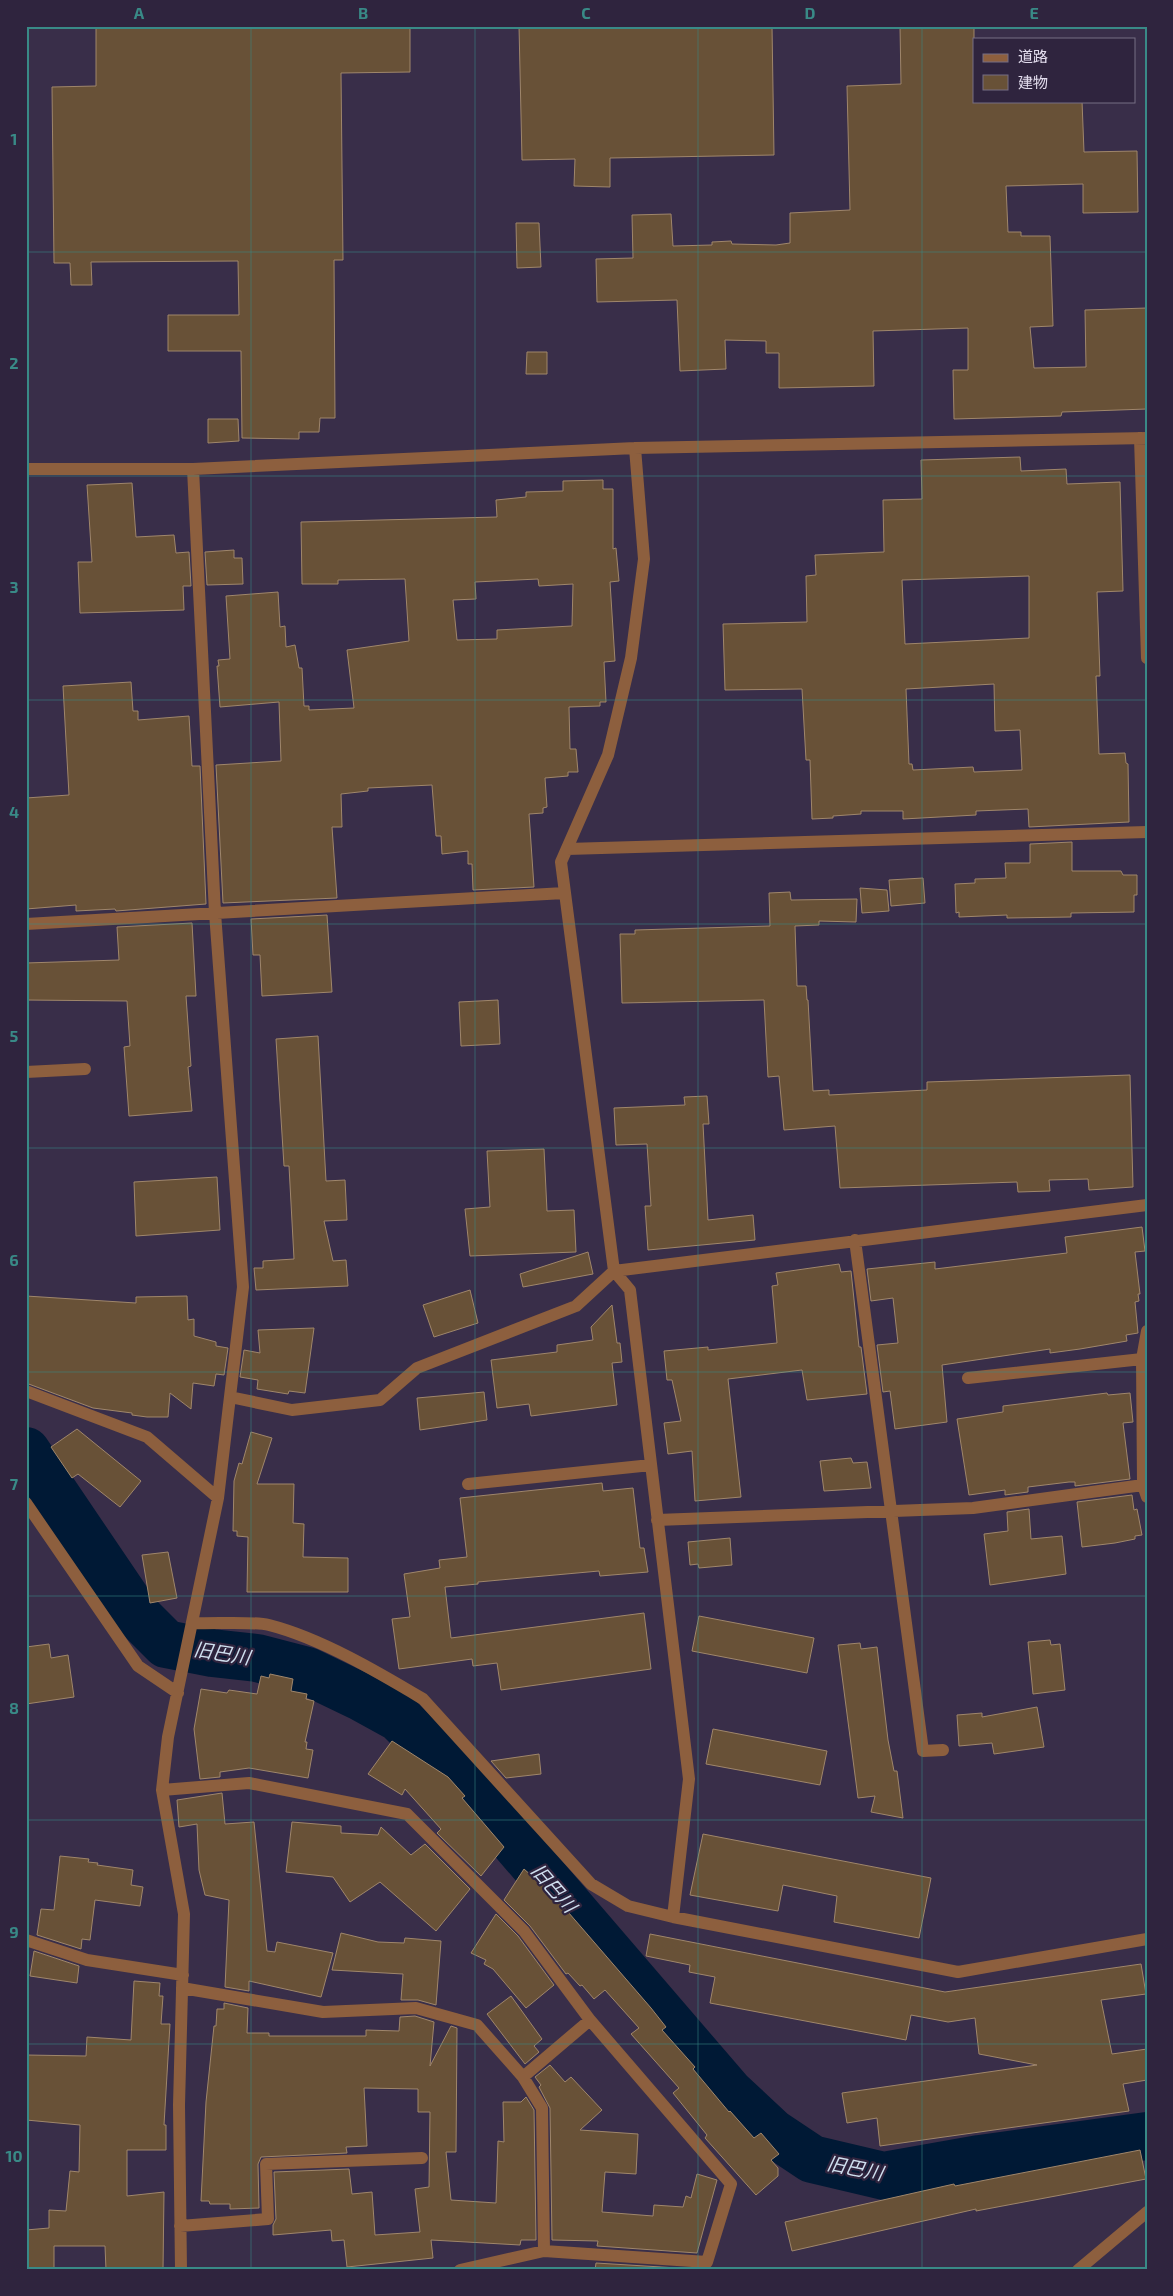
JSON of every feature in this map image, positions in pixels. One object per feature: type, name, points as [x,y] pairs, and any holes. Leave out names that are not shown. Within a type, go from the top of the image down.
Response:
[{"type":"street","points":[[26,469],[193,469],[635,448],[1143,438],[1147,658]]},
{"type":"street","points":[[635,448],[644,558],[631,658],[608,755],[561,862],[614,1271],[630,1290],[688,1779],[673,1917]]},
{"type":"street","points":[[181,2270],[179,2105],[184,1914],[162,1790],[168,1737],[184,1668],[218,1498],[243,1287],[215,913],[193,469]]},
{"type":"street","points":[[567,850],[1147,832]]},
{"type":"street","points":[[26,924],[564,893]]},
{"type":"street","points":[[26,1072],[85,1069]]},
{"type":"street","points":[[230,1397],[292,1410],[380,1400],[417,1368],[576,1306],[614,1271],[1147,1205]]},
{"type":"street","points":[[856,1240],[922,1750],[943,1750]]},
{"type":"street","points":[[657,1520],[973,1508],[1145,1491],[1142,1359],[1147,1331]]},
{"type":"street","points":[[968,1378],[1142,1359]]},
{"type":"street","points":[[26,1391],[147,1437],[218,1498]]},
{"type":"street","points":[[468,1484],[651,1465]]},
{"type":"street","points":[[26,1503],[138,1666],[178,1693]]},
{"type":"street","points":[[193,1623],[268,1625],[314,1641],[389,1679],[423,1699],[591,1884],[628,1906],[673,1917],[958,1972],[1147,1939]]},
{"type":"street","points":[[162,1790],[248,1783],[408,1814],[524,1931],[590,2020],[731,2184],[707,2262],[656,2264],[544,2251],[460,2270]]},
{"type":"street","points":[[26,1940],[87,1960],[183,1974]]},
{"type":"street","points":[[182,1988],[323,2012],[416,2008],[476,2025],[523,2077],[542,2108],[544,2251]]},
{"type":"street","points":[[523,2077],[590,2020]]},
{"type":"street","points":[[180,2226],[268,2219],[266,2164],[422,2158]]},
{"type":"street","points":[[1078,2270],[1147,2212]]},
{"type":"building","points":[[96,26],[410,26],[410,72],[341,73],[343,260],[334,260],[335,418],[320,418],[319,432],[299,432],[299,439],[242,438],[241,351],[168,351],[168,315],[239,315],[238,261],[91,262],[92,285],[71,285],[70,263],[54,263],[52,87],[96,86]]},
{"type":"building","points":[[519,26],[772,26],[774,155],[610,158],[610,187],[574,186],[575,159],[522,160]]},
{"type":"building","points":[[900,26],[974,26],[973,102],[1082,102],[1084,152],[1137,151],[1138,212],[1083,213],[1083,184],[1006,186],[1008,232],[1021,232],[1021,236],[1050,236],[1053,326],[1030,327],[1034,368],[1086,367],[1085,310],[1147,308],[1147,409],[1062,412],[1061,416],[954,419],[953,370],[968,370],[968,328],[873,331],[874,386],[779,388],[779,353],[766,353],[766,341],[725,340],[726,369],[680,371],[677,300],[597,302],[596,259],[633,258],[632,215],[671,214],[673,246],[712,245],[712,242],[731,241],[732,244],[776,245],[790,243],[790,213],[850,210],[847,86],[901,84]]},
{"type":"building","points":[[516,223],[539,223],[541,267],[517,268]]},
{"type":"building","points":[[527,352],[547,352],[547,374],[526,374]]},
{"type":"building","points":[[208,419],[238,419],[239,441],[208,443]]},
{"type":"building","points":[[1020,457],[1021,471],[1066,469],[1067,484],[1120,482],[1123,591],[1097,592],[1100,676],[1096,676],[1099,754],[1125,753],[1126,763],[1128,764],[1129,822],[1029,827],[1028,809],[976,811],[976,815],[903,819],[903,811],[861,811],[861,814],[812,819],[810,760],[806,760],[802,689],[725,690],[723,624],[807,622],[806,576],[816,575],[815,555],[884,552],[883,500],[922,499],[921,460]],"holes":[[[1029,576],[1029,638],[905,644],[902,580]],[[994,684],[995,731],[1020,730],[1022,770],[974,772],[973,767],[913,770],[912,764],[909,764],[906,689]]]},
{"type":"building","points":[[603,480],[603,489],[613,489],[613,549],[616,548],[619,581],[610,582],[615,661],[604,662],[606,702],[600,702],[600,706],[569,707],[570,749],[576,749],[578,772],[568,772],[568,776],[545,778],[547,807],[543,808],[543,813],[529,814],[534,887],[473,890],[472,864],[468,864],[468,851],[442,854],[441,836],[436,836],[432,785],[368,788],[368,791],[341,794],[342,827],[332,827],[337,898],[223,903],[216,765],[281,761],[279,702],[220,707],[218,660],[230,659],[226,596],[278,592],[280,627],[285,626],[286,647],[295,645],[299,668],[302,668],[304,706],[309,706],[309,710],[354,708],[347,650],[409,641],[405,579],[338,580],[338,584],[302,584],[301,522],[497,517],[496,500],[526,497],[526,492],[563,491],[563,481]],"holes":[[[538,579],[539,586],[573,584],[572,626],[497,630],[497,639],[457,640],[453,600],[476,599],[475,582]]]},
{"type":"building","points":[[132,483],[136,537],[174,535],[176,553],[189,552],[191,586],[183,586],[184,610],[80,613],[78,562],[92,562],[87,485]]},
{"type":"building","points":[[234,550],[234,558],[242,558],[243,584],[207,585],[205,552]]},
{"type":"building","points":[[131,682],[133,711],[138,711],[138,720],[189,716],[192,766],[200,766],[206,904],[116,911],[115,909],[76,911],[76,905],[26,909],[26,798],[69,795],[63,686]]},
{"type":"building","points":[[1072,842],[1072,871],[1121,871],[1123,875],[1137,875],[1137,895],[1134,895],[1134,912],[1071,913],[1071,917],[1007,918],[1007,915],[959,917],[959,912],[956,913],[955,884],[975,883],[975,879],[1006,878],[1005,863],[1030,863],[1030,844]]},
{"type":"building","points":[[923,878],[925,903],[891,906],[889,880]]},
{"type":"building","points":[[860,888],[887,890],[889,911],[862,913]]},
{"type":"building","points":[[790,892],[791,900],[857,899],[856,922],[819,921],[819,925],[795,926],[797,986],[806,986],[808,1000],[813,1091],[829,1090],[829,1095],[927,1090],[927,1082],[1130,1075],[1133,1187],[1089,1190],[1088,1179],[1049,1180],[1050,1191],[1018,1192],[1017,1182],[840,1188],[835,1126],[784,1130],[779,1076],[768,1077],[764,1000],[622,1003],[620,934],[635,934],[635,930],[770,926],[769,893]]},
{"type":"building","points":[[327,915],[332,992],[262,996],[260,955],[253,955],[251,919]]},
{"type":"building","points":[[192,923],[196,996],[186,996],[191,1066],[188,1067],[192,1111],[129,1116],[124,1047],[130,1046],[127,1001],[26,1000],[26,963],[119,960],[117,927]]},
{"type":"building","points":[[498,1000],[500,1044],[461,1046],[459,1002]]},
{"type":"building","points":[[318,1036],[326,1181],[345,1180],[347,1220],[324,1221],[333,1261],[346,1260],[348,1286],[256,1290],[254,1268],[263,1268],[263,1261],[294,1259],[289,1166],[284,1166],[276,1039]]},
{"type":"building","points":[[707,1096],[709,1124],[703,1124],[708,1220],[753,1215],[755,1240],[648,1250],[645,1206],[651,1206],[647,1144],[616,1145],[614,1108],[685,1105],[684,1097]]},
{"type":"building","points":[[544,1149],[547,1211],[574,1210],[576,1252],[470,1256],[465,1209],[490,1207],[487,1151]]},
{"type":"building","points":[[217,1177],[220,1230],[136,1236],[134,1182]]},
{"type":"building","points":[[1142,1227],[1145,1251],[1135,1252],[1140,1294],[1138,1294],[1139,1301],[1135,1302],[1138,1333],[1126,1335],[1127,1341],[1080,1349],[1050,1353],[1050,1349],[942,1365],[947,1422],[895,1429],[890,1391],[883,1392],[877,1345],[898,1343],[893,1298],[871,1301],[867,1269],[935,1262],[935,1269],[1067,1253],[1065,1237]]},
{"type":"building","points":[[588,1252],[593,1274],[523,1287],[520,1274]]},
{"type":"building","points":[[839,1264],[841,1272],[851,1271],[859,1347],[861,1347],[867,1394],[807,1400],[802,1370],[728,1379],[741,1497],[695,1501],[692,1451],[668,1454],[664,1423],[681,1421],[672,1380],[667,1380],[664,1351],[708,1347],[708,1350],[777,1343],[772,1286],[778,1285],[776,1273]]},
{"type":"building","points":[[470,1290],[478,1323],[434,1337],[423,1305]]},
{"type":"building","points":[[26,1296],[136,1303],[136,1297],[187,1296],[188,1320],[194,1319],[194,1336],[216,1342],[216,1346],[228,1348],[224,1375],[216,1374],[214,1386],[193,1383],[191,1409],[170,1393],[168,1417],[147,1417],[93,1408],[26,1383]]},
{"type":"building","points":[[612,1305],[617,1343],[620,1343],[622,1362],[612,1363],[617,1405],[531,1416],[529,1404],[497,1408],[491,1360],[557,1352],[557,1345],[593,1340],[591,1327]]},
{"type":"building","points":[[314,1328],[305,1393],[289,1391],[288,1394],[257,1389],[258,1380],[240,1377],[244,1350],[260,1353],[258,1330]]},
{"type":"building","points":[[484,1392],[487,1420],[420,1430],[417,1398]]},
{"type":"building","points":[[1107,1393],[1108,1395],[1130,1393],[1133,1422],[1123,1423],[1130,1479],[1075,1486],[1075,1482],[1069,1482],[1028,1487],[1028,1492],[1005,1495],[1005,1490],[969,1495],[957,1419],[1003,1412],[1003,1406]]},
{"type":"building","points":[[77,1429],[141,1481],[120,1507],[78,1474],[72,1478],[51,1447]]},
{"type":"building","points":[[251,1432],[272,1438],[257,1484],[294,1484],[293,1523],[304,1524],[303,1557],[348,1558],[348,1592],[247,1592],[248,1537],[237,1536],[237,1531],[233,1531],[234,1481],[239,1463],[242,1464]]},
{"type":"building","points":[[851,1458],[853,1463],[867,1462],[871,1488],[824,1491],[820,1461]]},
{"type":"building","points":[[602,1483],[603,1491],[633,1488],[640,1548],[644,1548],[648,1572],[600,1576],[599,1571],[478,1582],[478,1584],[445,1587],[451,1638],[644,1613],[651,1669],[501,1690],[497,1663],[473,1666],[472,1659],[399,1669],[392,1619],[410,1617],[404,1574],[440,1568],[439,1560],[467,1557],[460,1498]]},
{"type":"building","points":[[1132,1495],[1134,1510],[1137,1509],[1142,1535],[1135,1536],[1135,1539],[1115,1543],[1082,1547],[1077,1502]]},
{"type":"building","points":[[1029,1509],[1031,1539],[1062,1536],[1066,1574],[990,1585],[984,1534],[1008,1531],[1007,1512]]},
{"type":"building","points":[[730,1538],[732,1565],[699,1568],[698,1564],[690,1565],[688,1542]]},
{"type":"building","points":[[168,1552],[177,1598],[150,1603],[142,1555]]},
{"type":"building","points":[[699,1616],[814,1638],[807,1673],[692,1651]]},
{"type":"building","points":[[1050,1640],[1051,1645],[1060,1644],[1065,1690],[1033,1694],[1028,1642]]},
{"type":"building","points":[[860,1643],[861,1649],[877,1647],[888,1740],[894,1771],[897,1771],[903,1818],[871,1812],[875,1796],[858,1798],[838,1645]]},
{"type":"building","points":[[49,1644],[51,1658],[68,1655],[74,1697],[26,1704],[26,1647]]},
{"type":"building","points":[[270,1674],[293,1679],[291,1691],[307,1694],[306,1699],[314,1701],[305,1742],[307,1742],[306,1749],[313,1750],[308,1778],[249,1768],[220,1772],[220,1777],[200,1779],[194,1729],[201,1689],[227,1693],[229,1690],[257,1694],[261,1676],[269,1678]]},
{"type":"building","points":[[1037,1707],[1044,1747],[994,1754],[992,1743],[959,1746],[957,1715],[982,1713],[982,1717]]},
{"type":"building","points":[[713,1729],[827,1751],[820,1785],[706,1764]]},
{"type":"building","points":[[392,1741],[448,1777],[465,1796],[462,1798],[504,1847],[481,1876],[437,1833],[441,1829],[405,1789],[402,1795],[368,1774]]},
{"type":"building","points":[[539,1754],[541,1774],[506,1778],[491,1761]]},
{"type":"building","points":[[222,1793],[225,1824],[254,1822],[267,1951],[275,1952],[277,1942],[333,1953],[321,1997],[249,1981],[249,1991],[225,1987],[229,1900],[205,1895],[199,1870],[197,1824],[179,1827],[177,1800]]},
{"type":"building","points":[[292,1822],[341,1826],[341,1833],[378,1835],[381,1827],[411,1855],[425,1844],[470,1889],[436,1931],[380,1882],[350,1902],[333,1877],[286,1872]]},
{"type":"building","points":[[703,1834],[931,1878],[919,1938],[834,1922],[837,1896],[783,1885],[778,1911],[690,1895]]},
{"type":"building","points":[[60,1856],[89,1859],[88,1862],[98,1863],[97,1865],[133,1870],[131,1885],[143,1887],[140,1906],[95,1900],[90,1940],[82,1939],[81,1949],[37,1935],[41,1909],[54,1910]]},
{"type":"building","points":[[524,1869],[541,1884],[543,1883],[651,2008],[666,2027],[662,2030],[695,2067],[693,2069],[729,2112],[754,2138],[761,2133],[779,2154],[771,2160],[778,2168],[778,2176],[756,2195],[705,2138],[707,2135],[673,2093],[679,2088],[631,2034],[639,2028],[605,1990],[594,1999],[582,1985],[580,1986],[568,1973],[566,1974],[530,1926],[504,1900]]},
{"type":"building","points":[[496,1914],[518,1936],[554,1985],[526,2008],[493,1969],[484,1964],[486,1960],[471,1953]]},
{"type":"building","points":[[341,1933],[378,1942],[404,1943],[405,1938],[441,1941],[436,2005],[418,2000],[401,2000],[403,1974],[332,1970]]},
{"type":"building","points":[[650,1934],[945,1992],[1141,1964],[1146,1994],[1101,2000],[1112,2054],[1147,2049],[1147,2080],[1123,2084],[1129,2111],[880,2146],[877,2118],[847,2123],[842,2093],[1037,2065],[979,2054],[975,2018],[948,2022],[911,2015],[906,2040],[710,2003],[715,1977],[689,1972],[690,1965],[646,1956]]},
{"type":"building","points":[[34,1951],[79,1966],[77,1983],[30,1976]]},
{"type":"building","points":[[134,1981],[160,1983],[159,1996],[163,1996],[161,2024],[170,2024],[164,2125],[166,2125],[166,2150],[127,2150],[127,2196],[164,2192],[163,2270],[106,2270],[105,2246],[54,2246],[54,2270],[26,2270],[26,2230],[49,2228],[49,2210],[66,2211],[70,2171],[79,2172],[80,2125],[26,2120],[26,2055],[86,2056],[87,2037],[131,2040]]},
{"type":"building","points":[[511,1996],[542,2039],[534,2046],[539,2052],[525,2064],[487,2014]]},
{"type":"building","points":[[224,2003],[248,2008],[247,2033],[269,2033],[269,2036],[366,2036],[366,2030],[399,2031],[400,2017],[415,2016],[434,2022],[430,2066],[451,2026],[457,2028],[456,2152],[446,2152],[451,2200],[496,2203],[498,2141],[504,2142],[503,2102],[521,2102],[526,2097],[534,2110],[536,2240],[521,2240],[520,2245],[431,2240],[433,2258],[347,2267],[344,2240],[332,2241],[331,2230],[273,2235],[273,2225],[276,2219],[274,2172],[349,2169],[352,2194],[372,2192],[375,2235],[420,2232],[415,2189],[429,2187],[430,2112],[418,2112],[418,2089],[364,2088],[367,2146],[346,2147],[347,2153],[261,2157],[258,2164],[259,2208],[230,2209],[230,2204],[210,2204],[209,2201],[201,2201],[206,2102],[214,2026],[216,2026],[217,2009],[224,2009]]},
{"type":"building","points":[[550,2065],[565,2082],[571,2077],[602,2110],[580,2130],[638,2134],[636,2174],[605,2172],[602,2212],[653,2216],[654,2205],[683,2207],[686,2196],[691,2198],[697,2174],[717,2180],[697,2253],[597,2246],[598,2241],[552,2240],[550,2108],[539,2087],[541,2085],[535,2077]]},
{"type":"building","points":[[1140,2150],[1146,2179],[976,2211],[976,2209],[792,2251],[785,2222],[954,2184],[955,2186]]},
{"type":"building","points":[[596,2263],[694,2269],[595,2270]]},
{"type":"waterway","name":"旧巴川","points":[[26,1451],[137,1615],[166,1644],[212,1653],[257,1658],[307,1671],[399,1718],[461,1780],[729,2092],[773,2133],[812,2159],[884,2176],[980,2159],[1147,2136]]}]
